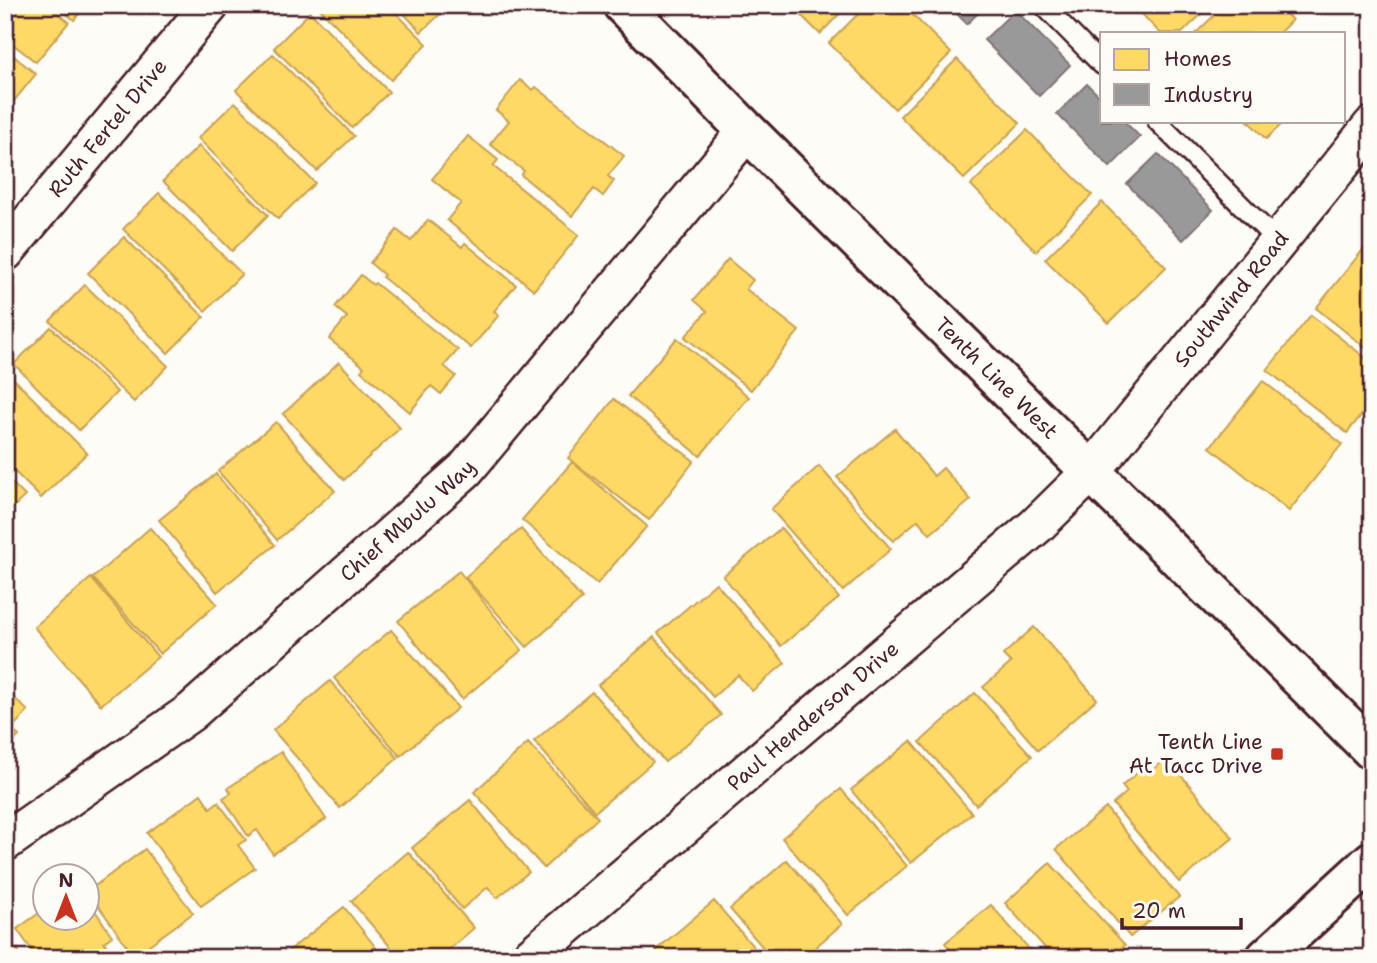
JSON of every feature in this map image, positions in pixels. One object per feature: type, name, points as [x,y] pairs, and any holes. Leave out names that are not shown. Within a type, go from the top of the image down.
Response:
[{"type":"street","name":"Ruth Fertel Drive","points":[[5,252],[210,5]]},
{"type":"street","name":"Tenth Line West","points":[[623,5],[1372,750]]},
{"type":"street","name":"Southwind Road","points":[[1091,472],[1372,127]]},
{"type":"street","name":"Chief Mbulu Way","points":[[5,842],[191,712],[465,470],[747,131]]},
{"type":"street","name":"Paul Henderson Drive","points":[[529,958],[1036,526],[1091,472]]},
{"type":"street","points":[[1266,958],[1372,861]]},
{"type":"lane","points":[[1043,5],[1100,63]]},
{"type":"lane","points":[[1158,122],[1278,242]]},
{"type":"building: Homes","points":[[5,5],[48,5],[69,22],[36,62],[5,38]]},
{"type":"building: Homes","points":[[56,5],[86,5],[74,20]]},
{"type":"building: Homes","points":[[316,5],[388,5],[427,44],[391,80]]},
{"type":"building: Homes","points":[[396,5],[450,5],[421,32]]},
{"type":"building: Homes","points":[[791,5],[848,5],[820,34]]},
{"type":"building: Homes","points":[[867,5],[903,5],[951,53],[895,109],[829,43]]},
{"type":"building: Homes","points":[[1133,5],[1211,5],[1183,32],[1159,32]]},
{"type":"building: Homes","points":[[1225,5],[1278,5],[1292,20],[1280,32],[1197,32]]},
{"type":"building: Homes","points":[[310,12],[389,92],[352,128],[274,48]]},
{"type":"building: Homes","points":[[5,49],[36,74],[5,112]]},
{"type":"building: Homes","points":[[273,54],[354,136],[317,171],[236,90]]},
{"type":"building: Homes","points":[[957,59],[1020,123],[964,179],[900,116]]},
{"type":"building: Homes","points":[[520,80],[533,90],[536,87],[624,156],[608,176],[614,181],[603,196],[594,189],[572,216],[521,175],[524,171],[490,144],[509,121],[496,110]]},
{"type":"building: Homes","points":[[235,102],[315,183],[278,219],[198,138]]},
{"type":"building: Homes","points":[[1249,122],[1284,122],[1266,139]]},
{"type":"building: Homes","points":[[1027,130],[1092,195],[1036,251],[971,185]]},
{"type":"building: Homes","points":[[468,136],[498,160],[493,166],[579,235],[534,290],[447,220],[461,203],[432,179]]},
{"type":"building: Homes","points":[[199,146],[268,215],[232,251],[163,181]]},
{"type":"building: Homes","points":[[159,193],[242,274],[205,311],[123,229]]},
{"type":"building: Homes","points":[[1102,202],[1166,267],[1109,323],[1045,259]]},
{"type":"building: Homes","points":[[428,220],[462,247],[465,243],[516,285],[494,311],[499,315],[471,348],[382,277],[384,275],[370,263],[397,230],[411,241]]},
{"type":"building: Homes","points":[[124,237],[204,317],[168,353],[88,273]]},
{"type":"building: Homes","points":[[1366,246],[1372,250],[1372,353],[1316,308]]},
{"type":"building: Homes","points":[[728,259],[753,280],[746,289],[799,331],[751,390],[685,337],[707,311],[694,300]]},
{"type":"building: Homes","points":[[361,275],[373,285],[375,283],[458,350],[444,366],[456,376],[441,394],[431,386],[410,412],[361,371],[364,367],[329,339],[347,317],[335,307]]},
{"type":"building: Homes","points":[[85,285],[168,366],[134,402],[50,321]]},
{"type":"building: Homes","points":[[1311,315],[1372,363],[1372,402],[1347,433],[1267,370]]},
{"type":"building: Homes","points":[[51,327],[117,392],[79,430],[14,364]]},
{"type":"building: Homes","points":[[677,338],[749,397],[700,456],[628,396]]},
{"type":"building: Homes","points":[[339,362],[400,428],[344,480],[283,414]]},
{"type":"building: Homes","points":[[12,377],[87,453],[41,498],[5,462],[5,384]]},
{"type":"building: Homes","points":[[1263,381],[1342,444],[1289,511],[1210,447]]},
{"type":"building: Homes","points":[[614,399],[694,461],[649,520],[568,458]]},
{"type":"building: Homes","points":[[276,422],[335,491],[277,540],[218,471]]},
{"type":"building: Homes","points":[[895,429],[934,476],[943,468],[971,500],[930,534],[918,520],[893,541],[837,477]]},
{"type":"building: Homes","points":[[572,462],[647,526],[597,584],[522,520]]},
{"type":"building: Homes","points":[[819,466],[891,549],[843,591],[771,509]]},
{"type":"building: Homes","points":[[216,474],[275,545],[217,592],[159,520]]},
{"type":"building: Homes","points":[[5,476],[25,496],[5,515]]},
{"type":"building: Homes","points":[[150,528],[217,604],[160,654],[93,578]]},
{"type":"building: Homes","points":[[781,528],[839,598],[781,646],[723,576]]},
{"type":"building: Homes","points":[[521,529],[582,599],[527,647],[465,577]]},
{"type":"building: Homes","points":[[459,571],[522,650],[462,699],[398,621]]},
{"type":"building: Homes","points":[[91,578],[158,657],[101,705],[34,627]]},
{"type":"building: Homes","points":[[716,583],[785,663],[752,691],[738,675],[713,697],[658,633]]},
{"type":"building: Homes","points":[[1034,627],[1097,699],[1038,750],[983,687],[1011,663],[1003,655]]},
{"type":"building: Homes","points":[[391,630],[458,708],[400,756],[334,678]]},
{"type":"building: Homes","points":[[654,637],[721,715],[665,762],[598,685]]},
{"type":"building: Homes","points":[[330,681],[398,758],[340,808],[273,730]]},
{"type":"building: Homes","points":[[5,689],[28,711],[11,729],[19,736],[5,750]]},
{"type":"building: Homes","points":[[592,692],[653,762],[595,812],[534,741]]},
{"type":"building: Homes","points":[[975,693],[1032,756],[976,805],[920,742]]},
{"type":"building: Homes","points":[[911,741],[972,813],[911,863],[851,790]]},
{"type":"building: Homes","points":[[528,743],[598,818],[544,868],[474,792]]},
{"type":"building: Homes","points":[[281,752],[326,819],[273,854],[257,830],[248,836],[223,798],[231,793],[228,788]]},
{"type":"building: Homes","points":[[1167,758],[1233,838],[1179,882],[1113,804],[1127,792],[1122,786],[1145,766],[1150,772]]},
{"type":"building: Homes","points":[[841,789],[907,866],[848,915],[782,838]]},
{"type":"building: Homes","points":[[201,794],[210,808],[218,802],[246,840],[238,845],[255,868],[201,906],[147,833]]},
{"type":"building: Homes","points":[[470,800],[529,872],[497,898],[488,887],[462,909],[412,848]]},
{"type":"building: Homes","points":[[1106,808],[1179,897],[1130,937],[1056,849]]},
{"type":"building: Homes","points":[[145,849],[193,913],[134,956],[102,911],[102,881]]},
{"type":"building: Homes","points":[[408,852],[474,928],[439,958],[400,958],[351,901]]},
{"type":"building: Homes","points":[[787,860],[842,924],[803,958],[772,958],[730,909]]},
{"type":"building: Homes","points":[[1050,863],[1125,945],[1111,958],[1054,958],[1005,903]]},
{"type":"building: Homes","points":[[714,901],[763,958],[663,958],[656,950]]},
{"type":"building: Homes","points":[[991,905],[1037,958],[957,958],[945,943]]},
{"type":"building: Homes","points":[[344,907],[384,958],[288,958],[285,954]]},
{"type":"building: Homes","points":[[32,918],[32,932],[102,932],[102,921],[112,936],[104,942],[115,958],[37,958],[17,929]]},
{"type":"building: Homes","points":[[5,947],[7,953],[18,949],[21,958],[5,958]]},
{"type":"building: Industry","points":[[948,5],[986,5],[967,24]]},
{"type":"building: Industry","points":[[1015,10],[1070,65],[1039,96],[984,40]]},
{"type":"building: Industry","points":[[1087,84],[1100,97],[1100,122],[1125,122],[1140,137],[1110,167],[1057,114]]},
{"type":"building: Industry","points":[[1158,154],[1213,210],[1183,240],[1127,184]]},
{"type":"place","name":"Tenth Line At Tacc Drive","points":[[1277,754]]}]
